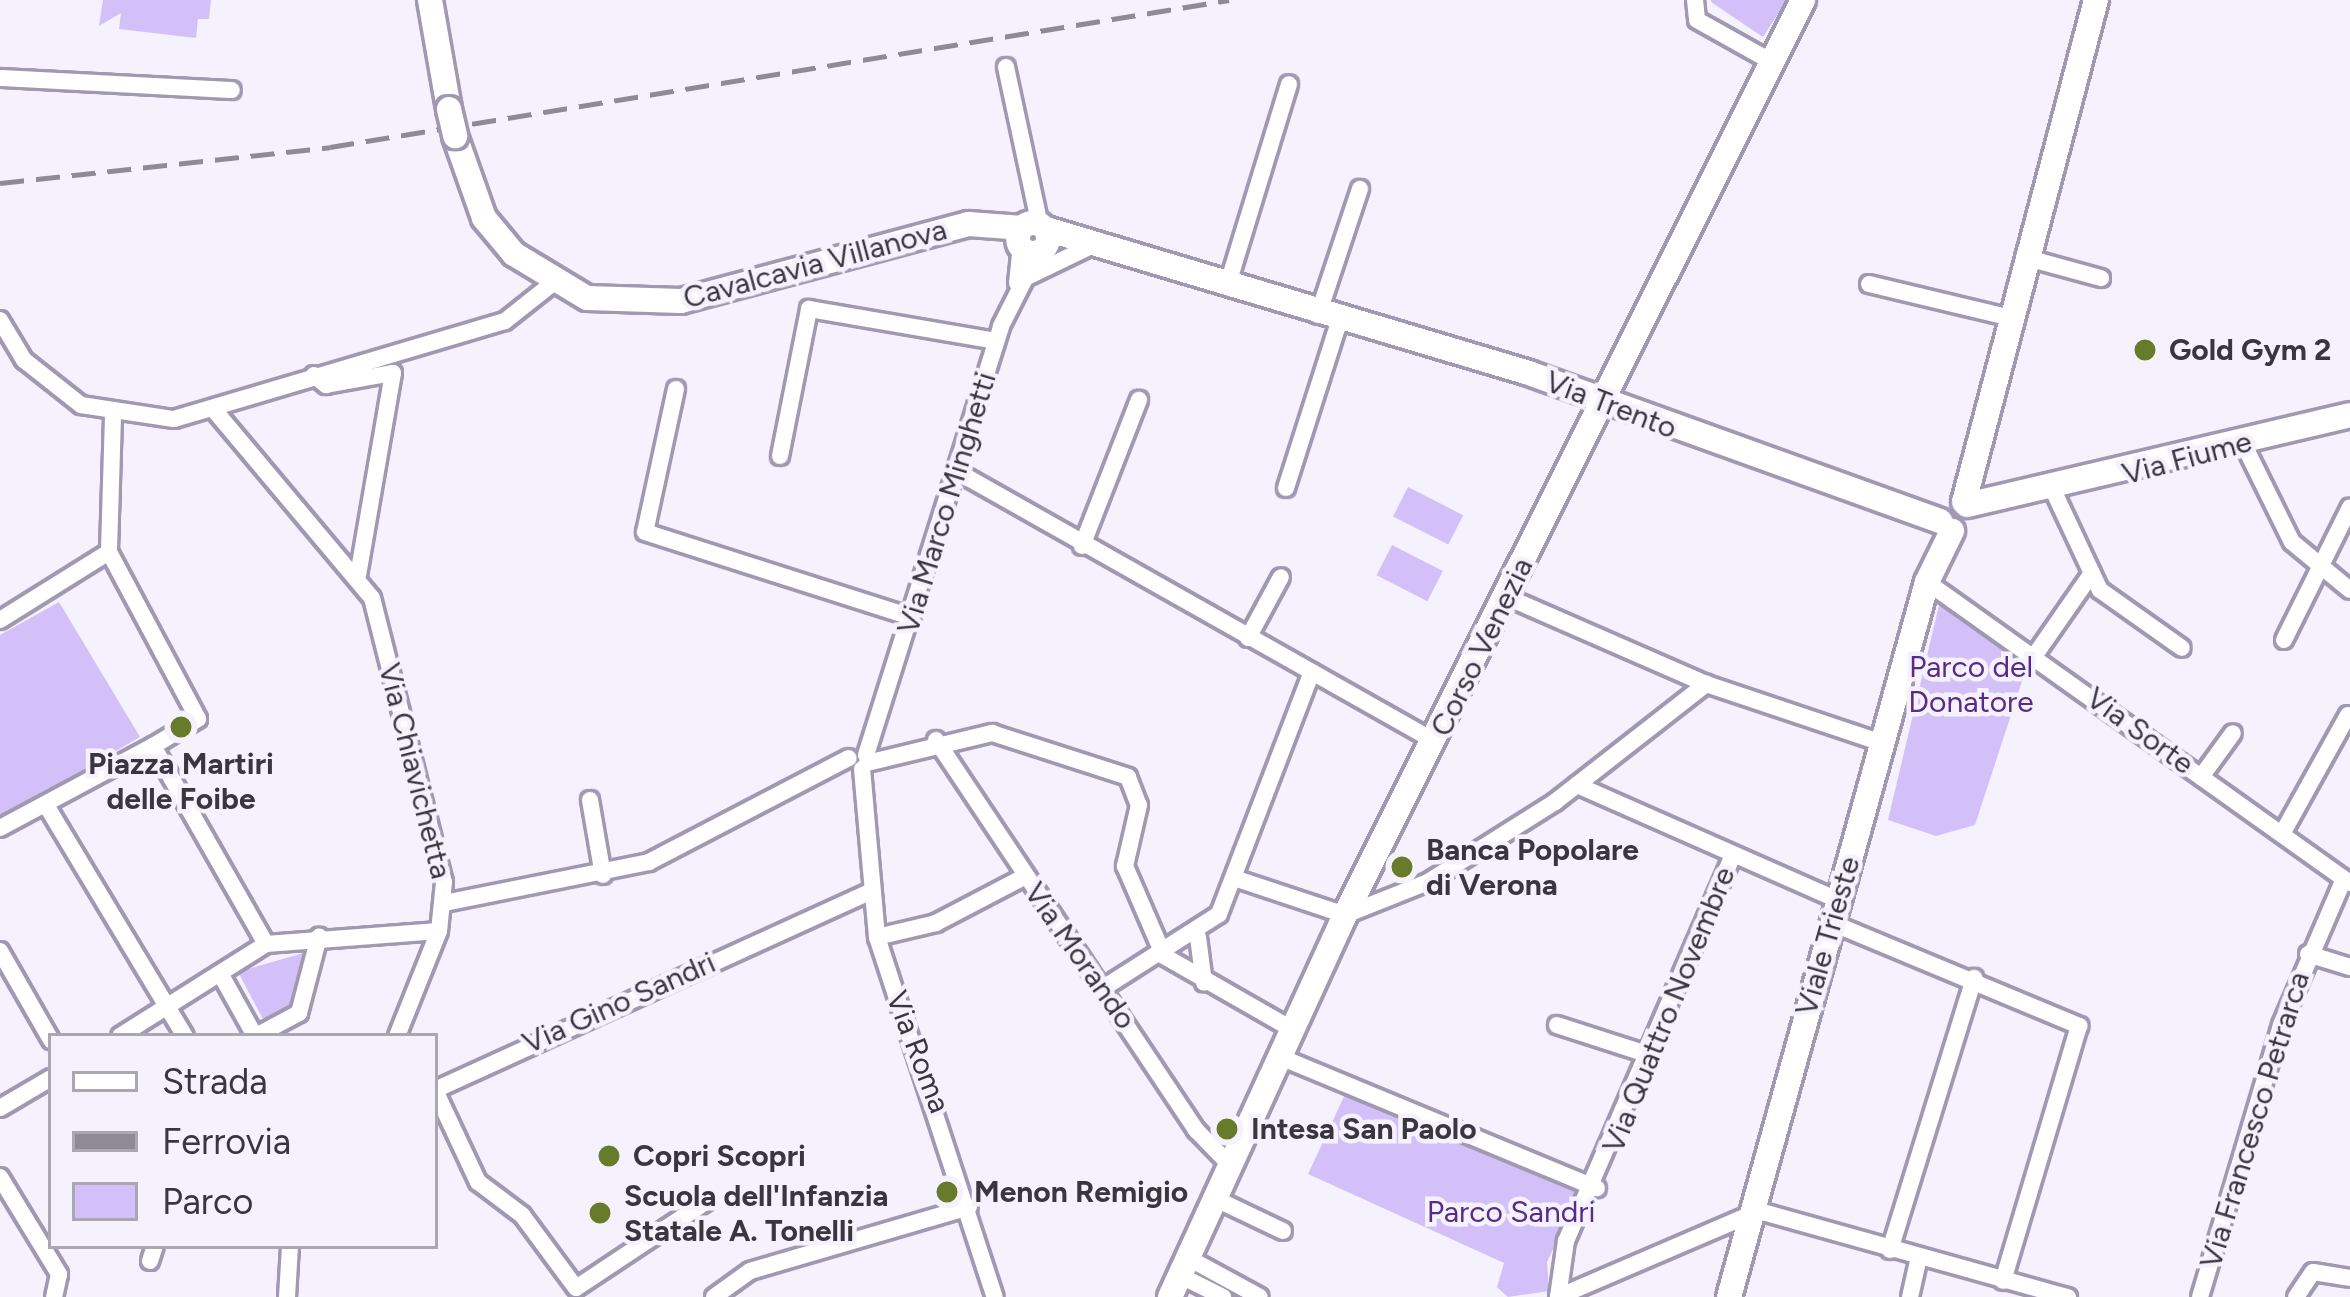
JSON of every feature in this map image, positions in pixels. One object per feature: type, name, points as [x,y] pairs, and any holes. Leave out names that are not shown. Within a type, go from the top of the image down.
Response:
[{"type":"street","name":"Cavalcavia Villanova","points":[[430,0],[455,136],[484,218],[554,283],[618,302],[681,301],[969,224],[1032,237]]},
{"type":"street","points":[[1695,0],[1697,20],[1772,62]]},
{"type":"street","name":"Corso Venezia","points":[[1182,1278],[1345,915],[1436,742],[1803,0]]},
{"type":"street","name":"Viale Trieste","points":[[1729,1297],[1882,743],[2096,0]]},
{"type":"street","name":"Via Marco Minghetti","points":[[880,726],[1032,237],[1006,67]]},
{"type":"street","points":[[0,78],[232,90]]},
{"type":"street","points":[[1227,287],[1288,84]]},
{"type":"street","points":[[1286,488],[1360,189]]},
{"type":"street","name":"Via Trento","points":[[1032,237],[1095,245],[1602,403],[1886,509],[1951,515]]},
{"type":"street","points":[[1016,290],[1056,256],[1095,245]]},
{"type":"street","points":[[2024,257],[2101,278]]},
{"type":"street","points":[[0,320],[52,387],[113,416],[215,411],[314,375],[525,314],[554,283]]},
{"type":"street","points":[[1869,284],[2007,317]]},
{"type":"street","points":[[780,456],[809,309],[997,341]]},
{"type":"street","name":"Via Chiavichetta","points":[[314,375],[326,385],[393,373],[358,574],[444,903],[439,931],[399,1033]]},
{"type":"street","points":[[676,389],[644,532],[913,617]]},
{"type":"street","points":[[1082,546],[1139,400]]},
{"type":"street","name":"Via Chiavichetta","points":[[215,411],[358,574]]},
{"type":"street","name":"Via Fiume","points":[[1951,515],[2350,415]]},
{"type":"street","points":[[0,828],[49,810],[197,718],[109,552],[113,416]]},
{"type":"street","points":[[2243,443],[2253,480],[2318,567],[2350,590]]},
{"type":"street","points":[[956,471],[1436,742]]},
{"type":"street","points":[[2054,492],[2092,573],[2182,648]]},
{"type":"street","points":[[1886,509],[1951,515],[2015,498]]},
{"type":"street","points":[[2284,640],[2350,507]]},
{"type":"street","points":[[0,620],[109,552]]},
{"type":"street","points":[[2036,655],[2092,573]]},
{"type":"street","points":[[1248,638],[1281,577]]},
{"type":"street","name":"Via Sorte","points":[[1929,579],[2347,881]]},
{"type":"street","points":[[1507,597],[1706,683],[1882,743]]},
{"type":"street","points":[[1105,986],[1198,937],[1234,878],[1312,672]]},
{"type":"street","points":[[1234,878],[1345,915],[1428,882],[1577,785],[1706,683]]},
{"type":"street","points":[[2282,834],[2348,715]]},
{"type":"street","points":[[858,761],[880,726],[914,743]]},
{"type":"street","points":[[444,903],[603,875],[822,769],[914,743],[992,733],[1128,777],[1139,805],[1125,866],[1164,956],[1238,1003],[1293,1030]]},
{"type":"street","points":[[2201,777],[2233,733]]},
{"type":"street","name":"Via Morando","points":[[936,740],[1024,877],[1232,1166]]},
{"type":"street","points":[[153,746],[266,944]]},
{"type":"street","name":"Via Roma","points":[[858,761],[877,937],[995,1297]]},
{"type":"street","points":[[1577,785],[1732,855],[1835,912],[2080,1026],[2003,1281]]},
{"type":"street","points":[[590,800],[603,875]]},
{"type":"street","points":[[49,810],[183,1033]]},
{"type":"street","name":"Via Quattro Novembre","points":[[1558,1297],[1555,1270],[1597,1188],[1732,855]]},
{"type":"street","points":[[877,937],[936,923],[1024,877]]},
{"type":"street","name":"Via Francesco Petrarca","points":[[2200,1297],[2308,954],[2347,881]]},
{"type":"street","name":"Via Gino Sandri","points":[[438,1089],[870,892]]},
{"type":"street","points":[[125,1033],[266,944],[439,931]]},
{"type":"street","points":[[262,1033],[299,1013],[319,937]]},
{"type":"street","points":[[1198,937],[1204,983]]},
{"type":"street","points":[[0,951],[48,1035]]},
{"type":"street","points":[[2308,954],[2350,967]]},
{"type":"street","points":[[221,975],[254,1033]]},
{"type":"street","points":[[1890,1250],[1974,978]]},
{"type":"street","points":[[1557,1025],[1651,1055]]},
{"type":"street","points":[[1280,1058],[1597,1188]]},
{"type":"street","points":[[0,1108],[48,1080]]},
{"type":"street","name":"Via Gino Sandri","points":[[438,1096],[478,1182],[522,1215],[576,1288],[707,1201]]},
{"type":"street","points":[[0,1177],[59,1274],[54,1297]]},
{"type":"street","points":[[1218,1200],[1283,1231]]},
{"type":"street","points":[[714,1297],[750,1271],[969,1208]]},
{"type":"street","points":[[1558,1297],[1750,1213],[2068,1297]]},
{"type":"street","points":[[287,1297],[290,1249]]},
{"type":"street","points":[[1910,1297],[1919,1257]]},
{"type":"street","points":[[2296,1297],[2313,1272],[2350,1278]]},
{"type":"street","points":[[1182,1278],[1222,1297]]},
{"type":"street","points":[[1182,1278],[1260,1297]]},
{"type":"green space","points":[[103,0],[211,0],[209,19],[198,19],[196,38],[119,29],[121,13],[99,26]]},
{"type":"green space","points":[[1711,0],[1787,0],[1763,37],[1711,2]]},
{"type":"green space","points":[[1408,487],[1463,515],[1448,545],[1393,516]]},
{"type":"green space","points":[[1392,545],[1443,571],[1427,601],[1377,575]]},
{"type":"green space","name":"Parco del Donatore","points":[[1940,601],[2027,666],[1975,825],[1936,836],[1888,820]]},
{"type":"green space","points":[[59,602],[140,737],[0,819],[0,635]]},
{"type":"green space","points":[[307,952],[293,1008],[265,1023],[238,972]]},
{"type":"green space","name":"Parco Sandri","points":[[1348,1088],[1582,1188],[1547,1262],[1549,1291],[1508,1297],[1497,1287],[1504,1263],[1308,1174]]},
{"type":"railway","points":[[0,183],[330,147],[1229,0]]},
{"type":"place","name":"Gold Gym 2","points":[[2145,350]]},
{"type":"place","name":"Piazza Martiri delle Foibe","points":[[181,727]]},
{"type":"place","name":"Banca Popolare di Verona","points":[[1402,867]]},
{"type":"place","name":"Intesa San Paolo","points":[[1227,1129]]},
{"type":"place","name":"Copri Scopri","points":[[609,1156]]},
{"type":"place","name":"Menon Remigio","points":[[947,1192]]},
{"type":"place","name":"Scuola dell'Infanzia Statale A. Tonelli","points":[[600,1213]]}]
